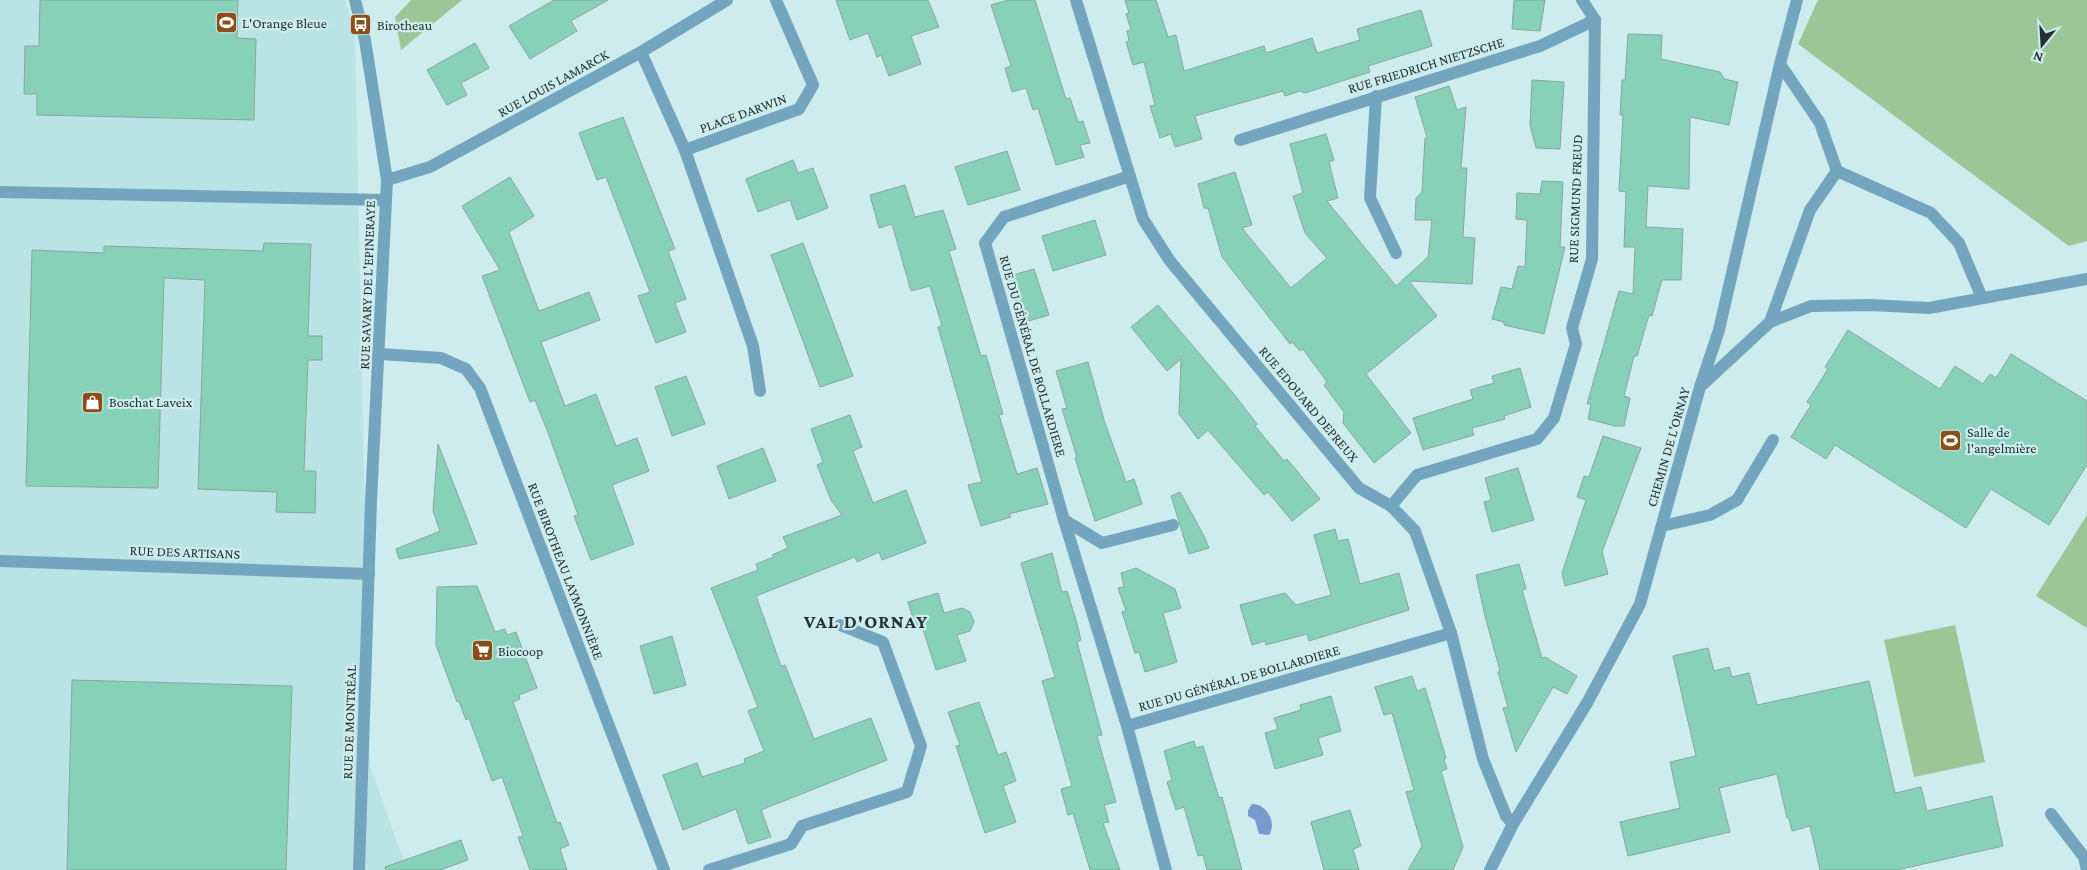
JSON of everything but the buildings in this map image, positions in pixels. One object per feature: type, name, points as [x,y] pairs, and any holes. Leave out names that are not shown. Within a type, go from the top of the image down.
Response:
[{"type":"street","name":"RUE SAVARY DE L'EPINERAYE","points":[[355,0],[365,40],[387,180],[369,574]]},
{"type":"street","name":"RUE LOUIS LAMARCK","points":[[387,180],[430,167],[640,52],[727,0]]},
{"type":"street","name":"PLACE DARWIN","points":[[685,150],[799,109],[813,86],[776,0]]},
{"type":"street","name":"RUE EDOUARD DEPREUX","points":[[1076,0],[1143,219],[1170,261],[1359,488],[1391,506],[1415,531],[1451,633],[1483,759],[1506,816],[1513,824]]},
{"type":"street","points":[[1582,0],[1595,20]]},
{"type":"street","name":"CHEMIN DE L'ORNAY","points":[[1490,870],[1513,824],[1587,703],[1640,604],[1700,387],[1719,330],[1780,64],[1797,0]]},
{"type":"street","name":"RUE FRIEDRICH NIETZSCHE","points":[[1240,140],[1540,46],[1595,20]]},
{"type":"street","name":"RUE SIGMUND FREUD","points":[[1391,506],[1416,475],[1537,439],[1554,418],[1576,344],[1572,328],[1592,259],[1595,20]]},
{"type":"street","points":[[640,52],[685,150],[753,346],[760,391]]},
{"type":"street","points":[[1780,64],[1820,123],[1837,171],[1931,213],[1959,243],[1982,298]]},
{"type":"street","points":[[1376,96],[1370,198],[1396,253]]},
{"type":"street","points":[[1770,322],[1810,210],[1837,171]]},
{"type":"street","name":"RUE DU GÉNÉRAL DE BOLLARDIERE","points":[[1130,176],[1004,217],[985,243],[1064,520],[1127,726],[1451,633]]},
{"type":"street","points":[[0,192],[386,200]]},
{"type":"street","points":[[1700,387],[1770,322],[1811,306],[1870,305],[1930,308],[2087,279]]},
{"type":"street","name":"RUE BIROTHEAU LAYMONNIÈRE","points":[[380,354],[441,358],[466,369],[480,388],[664,870]]},
{"type":"street","points":[[1662,526],[1710,516],[1737,500],[1773,440]]},
{"type":"street","points":[[1064,520],[1102,543],[1173,525]]},
{"type":"street","name":"RUE DES ARTISANS","points":[[0,561],[369,574]]},
{"type":"street","name":"RUE DE MONTRÉAL","points":[[358,870],[369,574]]},
{"type":"street","points":[[709,870],[791,844],[802,826],[907,792],[921,746],[883,642],[840,625]]},
{"type":"street","points":[[1127,726],[1166,870]]},
{"type":"street","points":[[2051,814],[2084,857],[2087,870]]},
{"type":"shaded area","points":[[0,0],[345,0],[355,32],[370,766],[407,870],[0,870]]},
{"type":"green space","points":[[411,0],[462,0],[401,50],[395,17]]},
{"type":"green space","points":[[1818,0],[2087,0],[2087,241],[2069,246],[1798,44]]},
{"type":"green space","points":[[2087,515],[2087,628],[2036,596]]},
{"type":"green space","points":[[1955,625],[1985,762],[1914,777],[1884,640]]},
{"type":"water","points":[[1252,804],[1262,807],[1269,815],[1272,825],[1269,835],[1259,834],[1255,820],[1248,816],[1248,810]]},
{"type":"place","name":"L'Orange Bleue","points":[[226,23]]},
{"type":"place","name":"Birotheau","points":[[361,25]]},
{"type":"place","name":"Boschat Laveix","points":[[93,402]]},
{"type":"place","name":"Salle de l'angelmière","points":[[1951,440]]},
{"type":"place","name":"Biocoop","points":[[482,651]]},
{"type":"district","name":"VAL D'ORNAY","points":[[866,621]]}]
